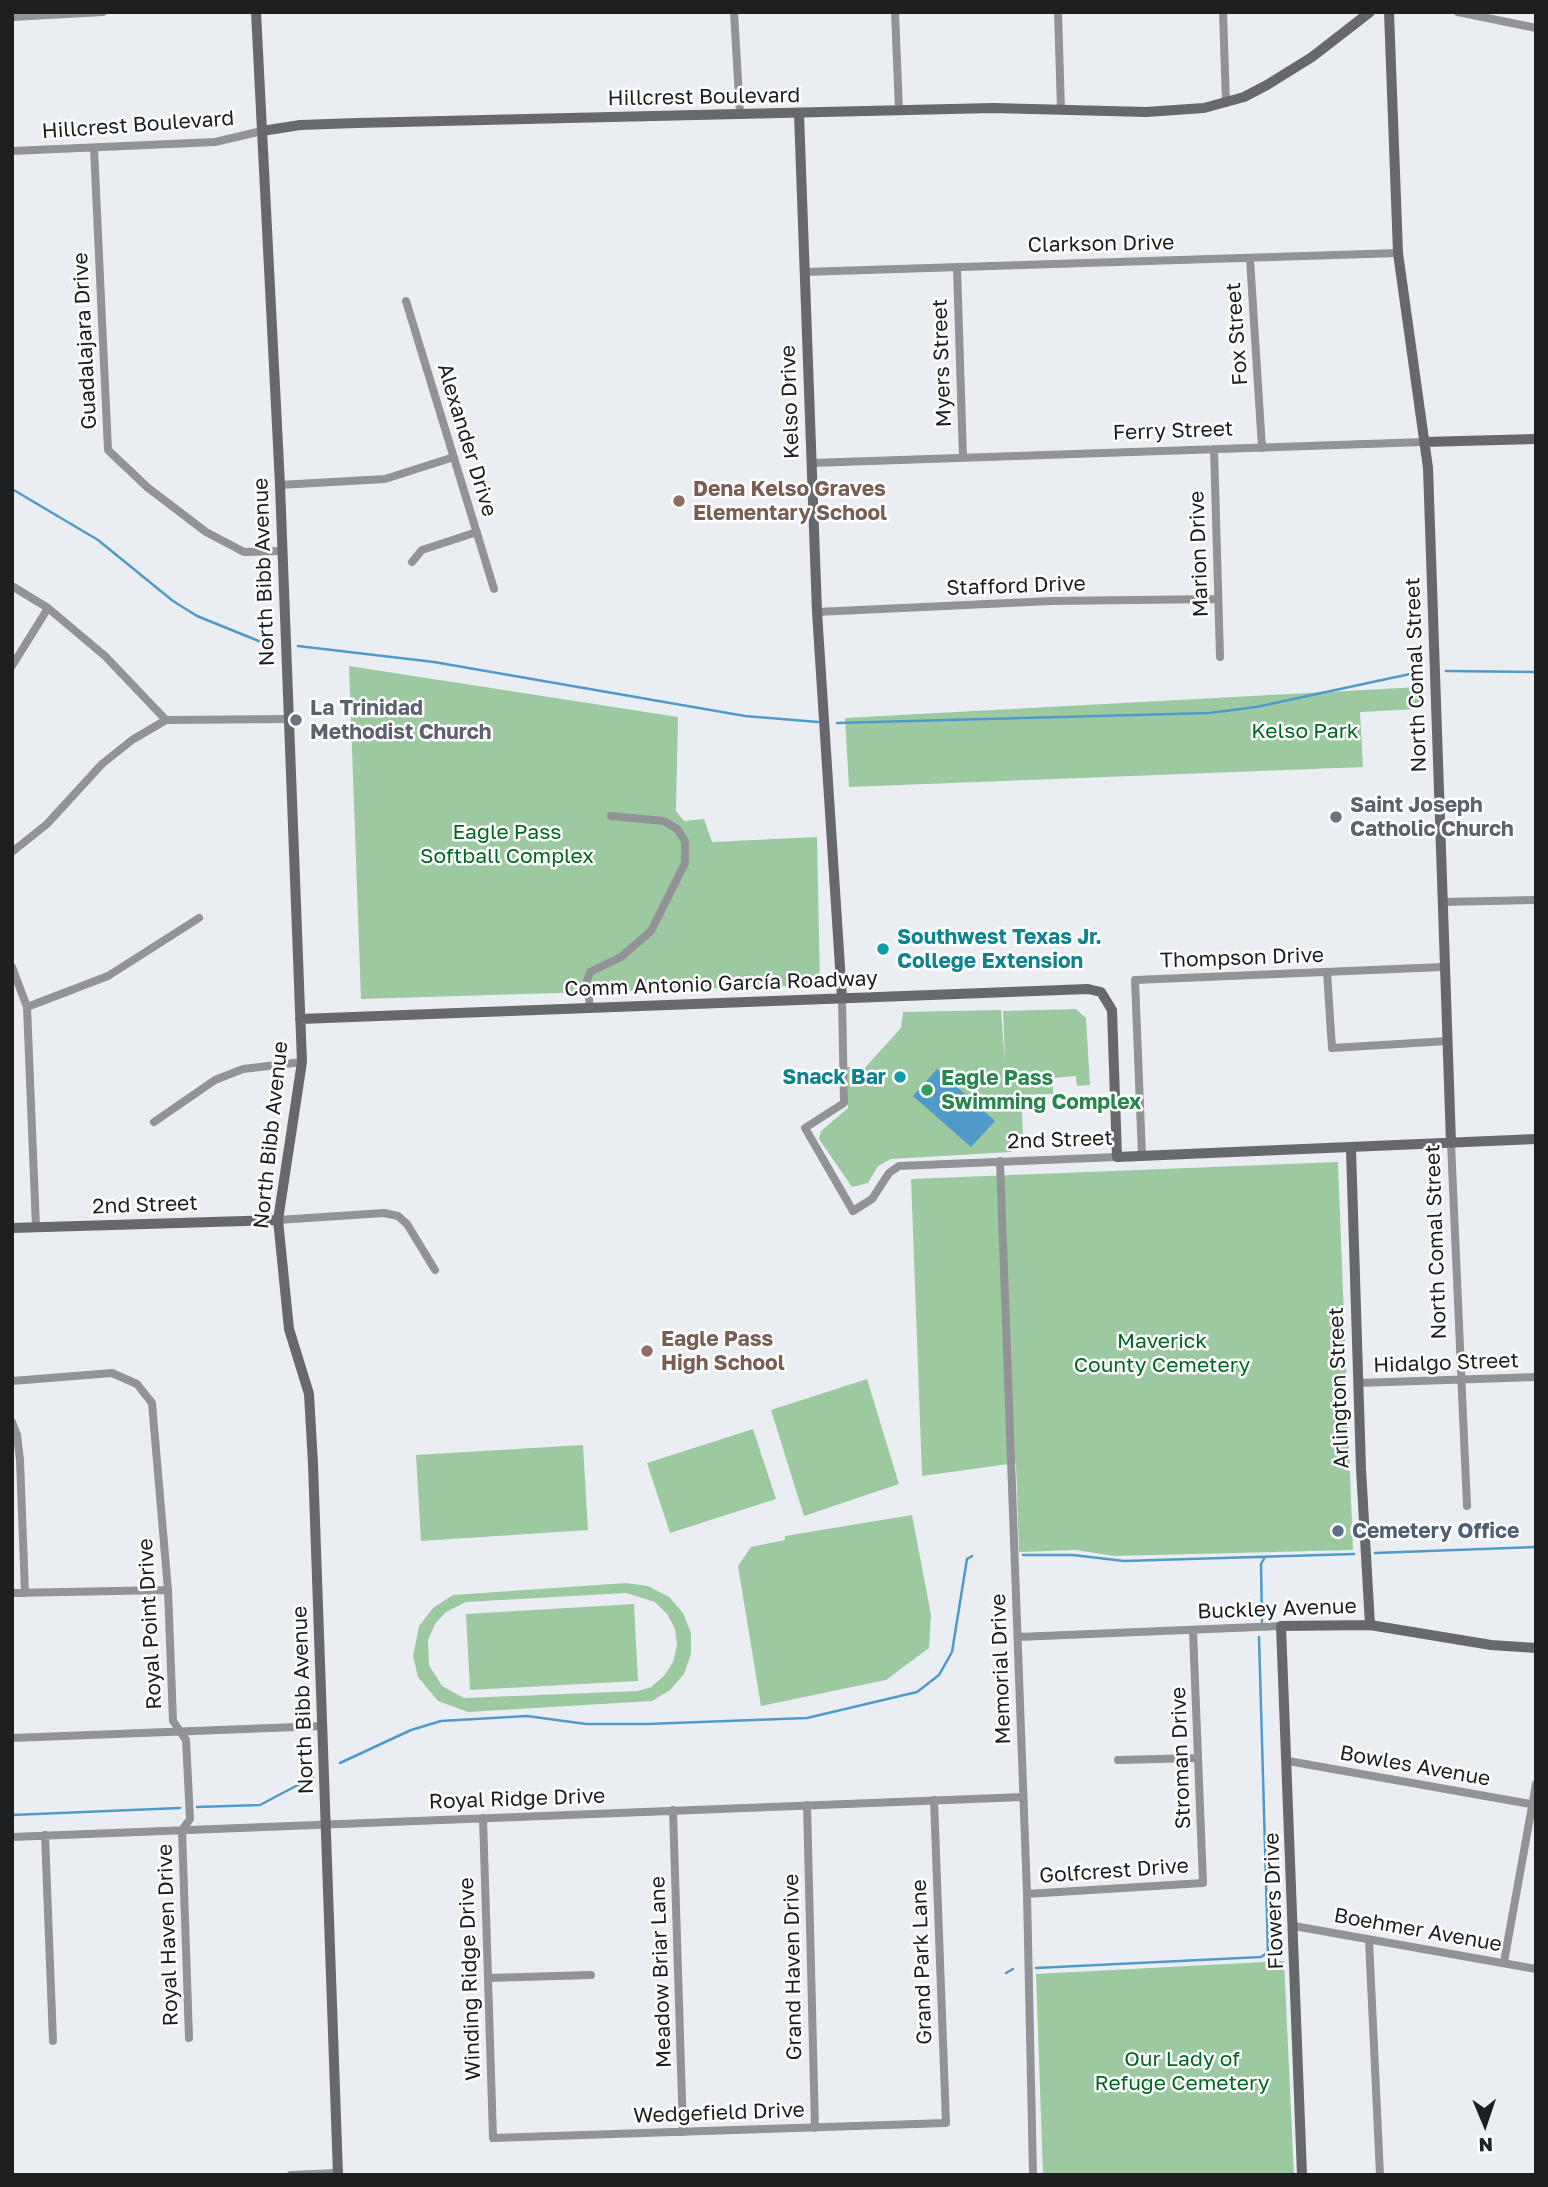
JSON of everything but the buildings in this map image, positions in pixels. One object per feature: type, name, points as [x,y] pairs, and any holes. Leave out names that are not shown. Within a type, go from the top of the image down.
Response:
[{"type":"street","points":[[12,17],[103,12]]},
{"type":"street","name":"North Bibb Avenue","points":[[256,12],[280,485],[302,1062],[278,1220],[289,1329],[309,1394],[328,1824],[338,2174]]},
{"type":"street","points":[[734,12],[740,115]]},
{"type":"street","points":[[895,12],[899,111]]},
{"type":"street","points":[[1058,12],[1061,110]]},
{"type":"street","points":[[1223,12],[1226,103]]},
{"type":"street","name":"Hillcrest Boulevard","points":[[12,151],[215,142],[300,125],[357,123],[899,111],[1146,112],[1226,103],[1244,97],[1287,72],[1370,12]]},
{"type":"street","name":"North Comal Street","points":[[1389,12],[1398,253],[1428,468],[1443,967],[1467,1506]]},
{"type":"street","points":[[1458,12],[1536,28]]},
{"type":"street","name":"Kelso Drive","points":[[799,114],[817,612],[842,998]]},
{"type":"street","name":"Guadalajara Drive","points":[[94,148],[108,450],[147,488],[206,532],[244,552],[282,551]]},
{"type":"street","name":"Clarkson Drive","points":[[804,272],[1398,253]]},
{"type":"street","name":"Fox Street","points":[[1250,259],[1262,447]]},
{"type":"street","name":"Myers Street","points":[[957,267],[963,458]]},
{"type":"street","name":"Alexander Drive","points":[[407,301],[494,589]]},
{"type":"street","name":"Ferry Street","points":[[811,463],[1536,439]]},
{"type":"street","name":"Marion Drive","points":[[1214,449],[1220,657]]},
{"type":"street","points":[[280,485],[385,479],[454,457]]},
{"type":"street","points":[[412,562],[422,550],[477,532]]},
{"type":"street","points":[[12,586],[48,608],[105,656],[166,720]]},
{"type":"street","name":"Stafford Drive","points":[[817,612],[1051,601],[1217,598]]},
{"type":"street","points":[[12,666],[48,608]]},
{"type":"street","points":[[12,852],[47,824],[102,764],[132,740],[166,720],[288,719]]},
{"type":"street","points":[[590,1008],[587,981],[590,972],[621,957],[651,932],[685,863],[685,841],[677,830],[664,821],[611,816]]},
{"type":"street","points":[[1442,902],[1536,900]]},
{"type":"street","points":[[27,1007],[108,976],[199,918]]},
{"type":"street","points":[[12,967],[27,1007],[36,1227]]},
{"type":"street","name":"Thompson Drive","points":[[1142,1156],[1135,980],[1443,967]]},
{"type":"street","points":[[1327,972],[1332,1048],[1448,1041]]},
{"type":"street","name":"Comm Antonio García Roadway","points":[[300,1019],[1088,989],[1101,992],[1112,1010],[1117,1157]]},
{"type":"street","name":"2nd Street","points":[[842,998],[844,1103],[805,1128],[853,1211],[872,1199],[889,1173],[899,1166],[1351,1149],[1536,1139]]},
{"type":"street","points":[[154,1122],[215,1080],[243,1069],[302,1062]]},
{"type":"street","name":"Arlington Street","points":[[1351,1149],[1358,1383],[1370,1625]]},
{"type":"street","name":"Memorial Drive","points":[[1000,1161],[1027,1894],[1033,2175]]},
{"type":"street","points":[[278,1220],[384,1213],[398,1216],[407,1224],[435,1270]]},
{"type":"street","name":"2nd Street","points":[[12,1228],[278,1220]]},
{"type":"street","name":"Royal Point Drive","points":[[12,1381],[112,1373],[137,1384],[152,1403],[169,1590],[173,1721],[186,1740],[190,1819],[182,1830]]},
{"type":"street","name":"Hidalgo Street","points":[[1358,1383],[1536,1377]]},
{"type":"street","points":[[12,1422],[20,1460],[25,1593]]},
{"type":"street","points":[[12,1594],[169,1590]]},
{"type":"street","name":"Buckley Avenue","points":[[1018,1637],[1370,1625],[1491,1645],[1536,1648]]},
{"type":"street","name":"Flowers Drive","points":[[1281,1626],[1302,2175]]},
{"type":"street","name":"Stroman Drive","points":[[1193,1631],[1203,1883]]},
{"type":"street","points":[[12,1738],[323,1726]]},
{"type":"street","points":[[1118,1760],[1198,1758]]},
{"type":"street","name":"Bowles Avenue","points":[[1288,1761],[1534,1804]]},
{"type":"street","points":[[1504,1962],[1536,1784]]},
{"type":"street","name":"Royal Ridge Drive","points":[[12,1837],[1023,1797]]},
{"type":"street","name":"Grand Park Lane","points":[[934,1800],[946,2123]]},
{"type":"street","name":"Grand Haven Drive","points":[[807,1805],[815,2127]]},
{"type":"street","name":"Meadow Briar Lane","points":[[673,1810],[683,2132]]},
{"type":"street","name":"Winding Ridge Drive","points":[[483,1818],[493,2138]]},
{"type":"street","name":"Royal Haven Drive","points":[[182,1830],[189,2038]]},
{"type":"street","points":[[45,1835],[53,2041]]},
{"type":"street","name":"Golfcrest Drive","points":[[1027,1894],[1203,1883]]},
{"type":"street","name":"Boehmer Avenue","points":[[1294,1926],[1536,1969]]},
{"type":"street","points":[[1369,1940],[1380,2175]]},
{"type":"street","points":[[488,1978],[591,1975]]},
{"type":"street","name":"Wedgefield Drive","points":[[493,2138],[946,2123]]},
{"type":"street","points":[[291,2175],[338,2174]]},
{"type":"green space","name":"Eagle Pass Softball Complex","points":[[349,666],[678,717],[676,811],[684,821],[704,819],[712,842],[817,837],[820,985],[361,999]]},
{"type":"green space","name":"Kelso Park","points":[[1419,687],[1421,709],[1360,712],[1363,767],[849,787],[845,718]]},
{"type":"green space","name":"Eagle Pass Swimming Complex","points":[[1076,1009],[1086,1018],[1090,1085],[1077,1086],[1076,1076],[1053,1078],[1053,1094],[1021,1095],[1023,1134],[1010,1136],[1011,1152],[891,1159],[878,1166],[868,1183],[852,1187],[819,1139],[821,1131],[848,1108],[847,1067],[858,1067],[862,1071],[901,1028],[903,1012],[1001,1010],[1005,1064],[1003,1011]]},
{"type":"green space","name":"Maverick County Cemetery","points":[[1338,1162],[1353,1550],[1114,1556],[1076,1550],[1019,1552],[1016,1463],[922,1476],[911,1179]]},
{"type":"green space","points":[[867,1379],[899,1484],[804,1516],[771,1410]]},
{"type":"green space","points":[[753,1429],[776,1499],[670,1533],[647,1463]]},
{"type":"green space","points":[[583,1445],[588,1530],[421,1541],[416,1455]]},
{"type":"green space","points":[[912,1515],[931,1615],[929,1648],[886,1680],[761,1706],[738,1566],[751,1547],[785,1540],[785,1536]]},
{"type":"green space","points":[[626,1583],[648,1586],[669,1597],[683,1613],[691,1633],[691,1654],[684,1674],[670,1690],[652,1701],[468,1712],[438,1701],[418,1677],[413,1656],[419,1626],[433,1608],[453,1595]],"holes":[[[626,1593],[655,1602],[667,1614],[675,1629],[677,1645],[673,1662],[664,1676],[651,1687],[638,1691],[464,1698],[442,1686],[429,1665],[428,1640],[435,1624],[446,1612],[466,1602]]]},
{"type":"green space","points":[[634,1604],[638,1681],[470,1690],[466,1614]]},
{"type":"green space","name":"Our Lady of Refuge Cemetery","points":[[1284,1961],[1294,2175],[1043,2175],[1036,1974]]},
{"type":"water","points":[[937,1069],[995,1121],[971,1147],[913,1096]]},
{"type":"waterway","points":[[12,489],[98,540],[173,601],[197,616],[271,646]]},
{"type":"waterway","points":[[298,646],[434,662],[745,716],[818,722]]},
{"type":"waterway","points":[[837,723],[1209,713],[1256,707],[1424,671]]},
{"type":"waterway","points":[[1446,671],[1536,672]]},
{"type":"waterway","points":[[1375,1553],[1536,1547]]},
{"type":"waterway","points":[[1023,1555],[1073,1555],[1124,1561],[1354,1554]]},
{"type":"waterway","points":[[340,1763],[411,1730],[441,1721],[527,1716],[586,1724],[647,1724],[807,1718],[917,1692],[939,1675],[952,1652],[967,1559],[972,1556]]},
{"type":"waterway","points":[[1262,1622],[1261,1564],[1265,1557]]},
{"type":"waterway","points":[[1036,1968],[1261,1957],[1268,1952],[1259,1637]]},
{"type":"waterway","points":[[197,1807],[260,1805],[313,1777]]},
{"type":"waterway","points":[[12,1815],[180,1808]]},
{"type":"waterway","points":[[1006,1973],[1013,1969]]},
{"type":"place","name":"Dena Kelso Graves Elementary School","points":[[679,501]]},
{"type":"place","name":"La Trinidad Methodist Church","points":[[296,720]]},
{"type":"place","name":"Saint Joseph Catholic Church","points":[[1336,817]]},
{"type":"place","name":"Southwest Texas Jr. College Extension","points":[[883,949]]},
{"type":"place","name":"Snack Bar","points":[[900,1077]]},
{"type":"place","name":"Eagle Pass Swimming Complex","points":[[927,1090]]},
{"type":"place","name":"Eagle Pass High School","points":[[647,1351]]},
{"type":"place","name":"Cemetery Office","points":[[1338,1531]]}]
